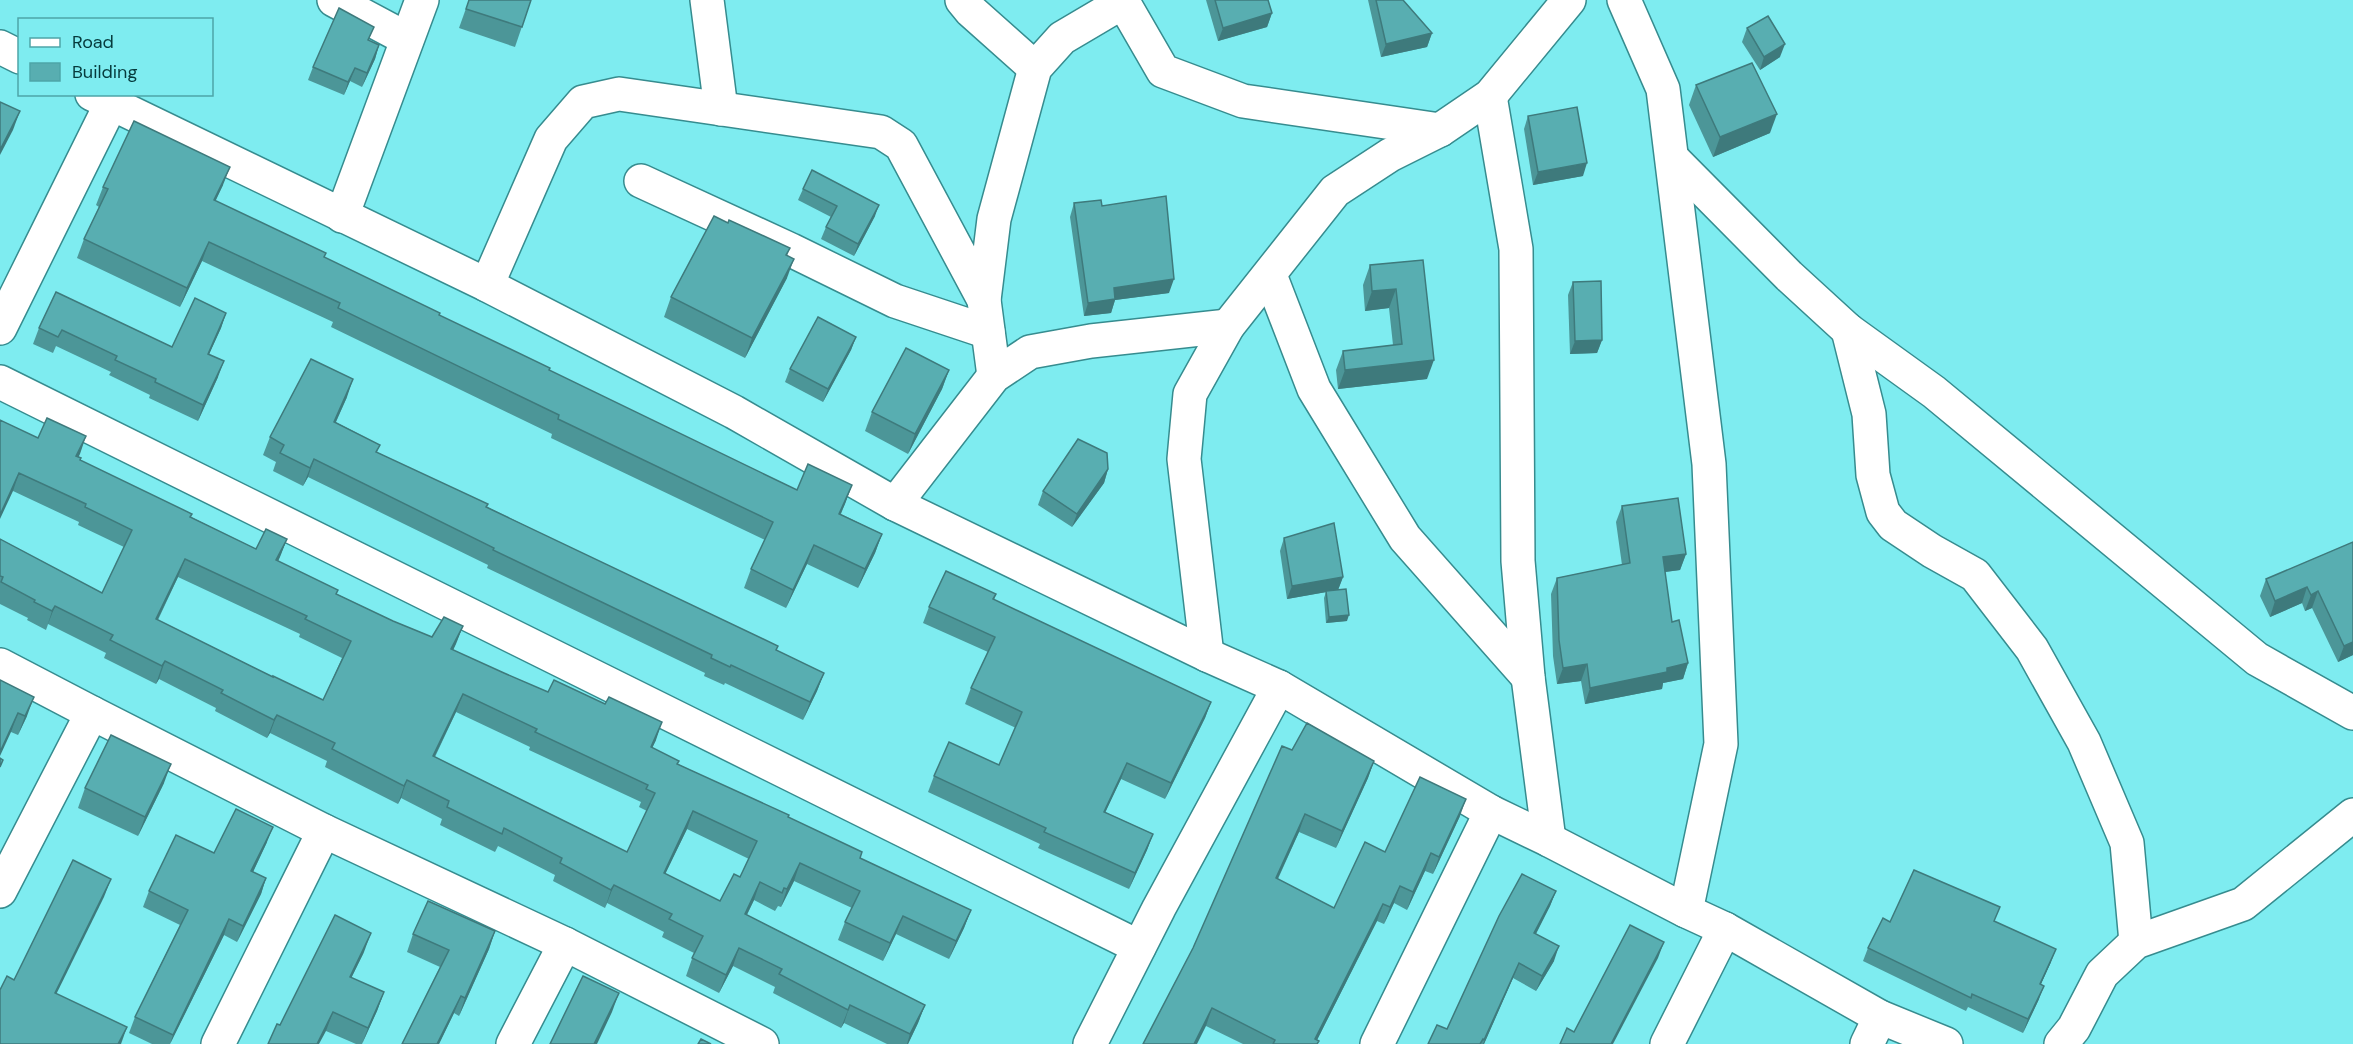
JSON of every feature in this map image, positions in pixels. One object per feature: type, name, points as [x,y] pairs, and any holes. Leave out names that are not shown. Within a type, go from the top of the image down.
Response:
[{"type":"street","points":[[334,0],[407,39]]},
{"type":"street","points":[[342,216],[422,0]]},
{"type":"street","points":[[707,0],[721,109]]},
{"type":"street","points":[[962,0],[971,11],[1035,68]]},
{"type":"street","points":[[1207,655],[1184,459],[1190,394],[1228,326],[1335,191],[1390,155],[1440,130],[1490,96],[1569,0]]},
{"type":"street","points":[[1624,0],[1663,89],[1709,464],[1721,744],[1686,911]]},
{"type":"street","points":[[994,376],[984,300],[994,219],[1035,68],[1062,38],[1123,1],[1163,71],[1243,101],[1440,130]]},
{"type":"street","points":[[0,47],[18,56]]},
{"type":"street","points":[[487,285],[552,139],[583,102],[619,94],[881,132],[901,145],[984,300]]},
{"type":"street","points":[[1490,96],[1516,249],[1518,561],[1528,677],[1549,840]]},
{"type":"street","points":[[0,328],[101,99],[487,285],[734,412],[895,504],[1207,655],[1279,687],[1491,812],[1725,929],[1874,1031],[1946,1044]]},
{"type":"street","points":[[1673,159],[1789,276],[1848,330],[1934,392],[2257,658],[2353,714]]},
{"type":"street","points":[[641,181],[895,301],[988,332]]},
{"type":"street","points":[[1270,275],[1314,389],[1405,538],[1528,677]]},
{"type":"street","points":[[895,504],[994,376],[1030,352],[1091,341],[1228,326]]},
{"type":"street","points":[[1848,330],[1869,414],[1873,475],[1883,512],[1893,525],[1932,551],[1975,575],[2032,649],[2084,742],[2127,843],[2136,942]]},
{"type":"street","points":[[0,382],[1139,947]]},
{"type":"street","points":[[0,665],[324,831],[565,944],[762,1044]]},
{"type":"street","points":[[1090,1044],[1139,947],[1279,687]]},
{"type":"street","points":[[0,891],[92,714]]},
{"type":"street","points":[[1377,1044],[1491,812]]},
{"type":"street","points":[[2061,1044],[2074,1028],[2102,974],[2136,942],[2243,904],[2353,815]]},
{"type":"street","points":[[218,1044],[324,831]]},
{"type":"street","points":[[1667,1044],[1725,929]]},
{"type":"street","points":[[513,1044],[565,944]]},
{"type":"building","points":[[469,0],[531,0],[522,27],[466,9]]},
{"type":"building","points":[[1215,0],[1268,0],[1272,13],[1223,28]]},
{"type":"building","points":[[1376,0],[1403,0],[1432,33],[1386,44]]},
{"type":"building","points":[[339,8],[374,27],[368,40],[379,45],[367,73],[355,68],[348,82],[313,67]]},
{"type":"building","points":[[1768,16],[1785,44],[1764,57],[1747,28]]},
{"type":"building","points":[[1752,63],[1777,114],[1720,137],[1696,85]]},
{"type":"building","points":[[0,102],[20,111],[0,150]]},
{"type":"building","points":[[1577,107],[1587,163],[1538,172],[1528,116]]},
{"type":"building","points":[[134,121],[230,167],[214,200],[326,253],[324,257],[550,368],[549,370],[797,490],[808,464],[852,485],[839,514],[882,534],[865,569],[814,545],[793,590],[751,569],[773,522],[558,419],[559,415],[338,308],[340,303],[209,242],[187,288],[84,239],[108,189],[103,187]]},
{"type":"building","points":[[812,170],[879,205],[858,244],[826,227],[837,206],[803,189]]},
{"type":"building","points":[[1166,196],[1174,279],[1114,288],[1115,299],[1088,303],[1074,203],[1101,200],[1102,206]]},
{"type":"building","points":[[714,216],[728,223],[729,220],[790,248],[786,255],[794,259],[752,338],[671,297]]},
{"type":"building","points":[[1423,260],[1434,360],[1345,370],[1343,351],[1402,344],[1396,289],[1372,291],[1370,265]]},
{"type":"building","points":[[1601,281],[1602,340],[1575,341],[1573,282]]},
{"type":"building","points":[[56,292],[172,347],[195,298],[226,313],[208,354],[224,361],[203,405],[115,360],[117,356],[62,330],[58,337],[39,328]]},
{"type":"building","points":[[818,317],[856,337],[828,389],[790,369]]},
{"type":"building","points":[[906,348],[949,370],[915,434],[872,412]]},
{"type":"building","points":[[311,359],[353,379],[334,422],[380,445],[376,452],[488,504],[486,507],[778,646],[776,650],[824,673],[810,702],[711,658],[712,655],[493,550],[494,548],[314,459],[310,468],[280,453],[284,445],[270,437]]},
{"type":"building","points":[[47,418],[86,436],[76,456],[81,458],[80,460],[192,514],[190,517],[256,549],[266,529],[287,539],[276,560],[338,590],[336,594],[432,637],[444,617],[463,626],[451,649],[548,692],[554,680],[605,704],[609,697],[662,722],[651,747],[679,761],[677,764],[789,815],[788,817],[862,852],[860,858],[971,910],[956,941],[903,916],[890,943],[845,922],[860,891],[800,863],[787,889],[784,888],[782,893],[760,882],[745,914],[925,1005],[910,1034],[850,1005],[848,1010],[779,974],[782,969],[739,948],[726,975],[692,958],[703,936],[669,919],[672,914],[614,885],[611,890],[560,863],[562,858],[504,828],[502,834],[447,807],[449,801],[407,780],[404,786],[332,749],[335,743],[277,715],[274,720],[221,693],[223,690],[165,661],[162,666],[110,640],[113,635],[55,606],[52,611],[1,582],[3,577],[0,576],[0,539],[102,593],[132,530],[85,507],[86,504],[19,473],[0,515],[0,420],[38,438]],"holes":[[[185,559],[307,616],[305,619],[351,641],[323,700],[156,619]],[[463,694],[537,729],[535,732],[648,785],[646,789],[655,793],[627,852],[433,756]],[[693,811],[757,841],[740,877],[734,874],[720,901],[664,873]]]},
{"type":"building","points":[[1078,439],[1107,453],[1108,469],[1077,514],[1043,491]]},
{"type":"building","points":[[1678,498],[1686,554],[1663,557],[1672,622],[1679,620],[1688,663],[1667,668],[1667,672],[1590,688],[1587,664],[1563,668],[1559,640],[1557,578],[1630,563],[1622,506]]},
{"type":"building","points":[[1334,523],[1343,577],[1292,586],[1284,538]]},
{"type":"building","points":[[2353,542],[2353,642],[2344,646],[2318,591],[2311,595],[2307,587],[2275,601],[2266,579]]},
{"type":"building","points":[[946,571],[996,594],[993,599],[1211,702],[1171,783],[1127,763],[1104,812],[1153,834],[1135,873],[1044,832],[1046,828],[934,776],[949,742],[999,765],[1022,712],[971,688],[995,637],[929,607]]},
{"type":"building","points":[[1346,589],[1349,615],[1329,617],[1326,591]]},
{"type":"building","points":[[0,680],[34,697],[25,716],[18,713],[0,752]]},
{"type":"building","points":[[1307,723],[1374,761],[1342,831],[1305,814],[1276,878],[1334,908],[1365,842],[1385,852],[1420,777],[1466,799],[1439,857],[1431,853],[1413,892],[1400,886],[1390,907],[1383,904],[1315,1039],[1319,1041],[1317,1044],[1273,1044],[1275,1040],[1212,1008],[1194,1044],[1143,1044],[1193,948],[1282,746],[1292,750]]},
{"type":"building","points":[[111,735],[171,764],[145,817],[85,788]]},
{"type":"building","points":[[236,809],[273,827],[251,871],[266,878],[243,926],[229,919],[173,1035],[135,1017],[188,910],[149,891],[176,835],[214,853]]},
{"type":"building","points":[[73,860],[111,879],[55,993],[127,1027],[118,1044],[0,1044],[0,990],[7,976],[14,980]]},
{"type":"building","points":[[1914,870],[2000,907],[1994,921],[2056,949],[2040,984],[2044,986],[2028,1019],[1972,994],[1971,998],[1868,948],[1883,918],[1890,922]]},
{"type":"building","points":[[1522,874],[1556,891],[1534,933],[1559,946],[1542,976],[1519,963],[1484,1040],[1480,1044],[1428,1044],[1437,1025],[1447,1029],[1499,916]]},
{"type":"building","points":[[428,901],[495,931],[465,998],[461,996],[437,1044],[402,1044],[449,950],[413,934]]},
{"type":"building","points":[[335,915],[371,933],[350,977],[384,992],[368,1028],[333,1012],[317,1044],[268,1044],[277,1024],[280,1025]]},
{"type":"building","points":[[1630,925],[1664,942],[1611,1044],[1560,1044],[1567,1028],[1574,1032]]},
{"type":"building","points":[[583,976],[619,993],[594,1044],[550,1044]]},
{"type":"building","points":[[701,1039],[711,1044],[698,1044]]}]
